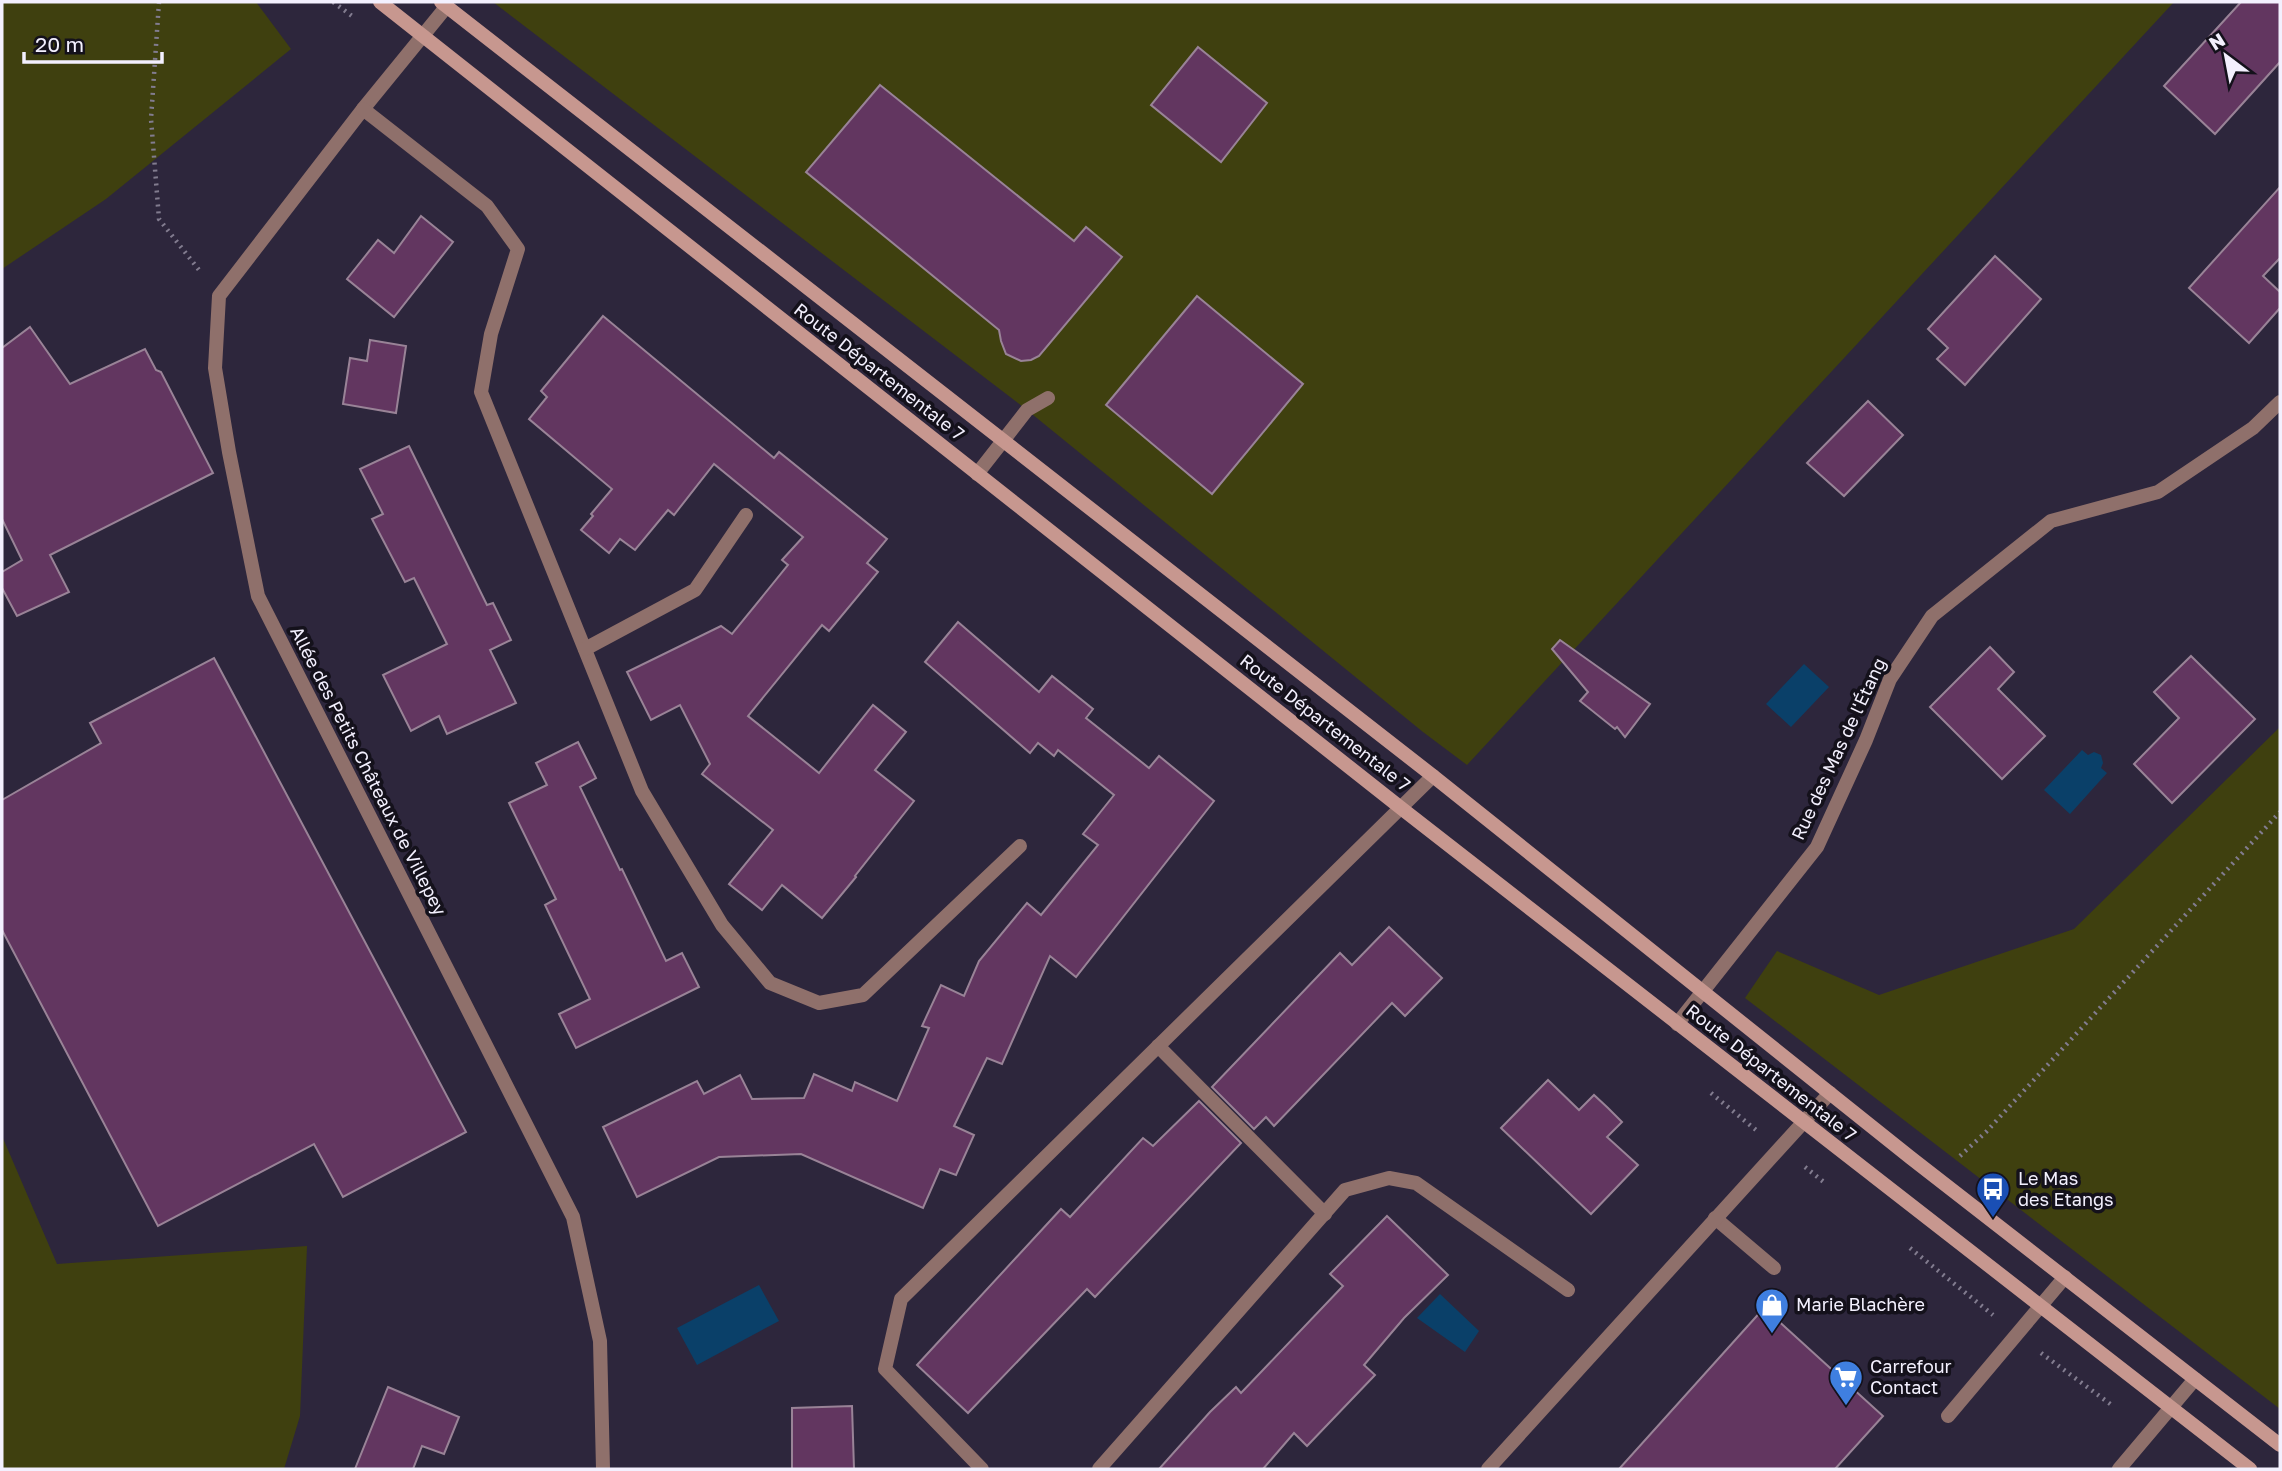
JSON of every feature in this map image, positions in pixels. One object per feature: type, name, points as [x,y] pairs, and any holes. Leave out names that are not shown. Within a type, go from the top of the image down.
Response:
[{"type":"main road","name":"Route Départementale 7","points":[[380,2],[1401,808],[2250,1469]]},
{"type":"main road","name":"Route Départementale 7","points":[[444,4],[1433,775],[1937,1178],[2280,1445]]},
{"type":"street","points":[[219,296],[362,109],[423,36],[444,4]]},
{"type":"street","points":[[362,109],[487,206],[518,249],[491,334],[481,392],[642,790],[722,926],[770,983],[819,1003],[863,995],[1020,846]]},
{"type":"street","name":"Allée des Petits Châteaux de Villepey","points":[[219,296],[215,368],[258,596],[573,1217],[600,1341],[603,1469]]},
{"type":"street","points":[[977,474],[1027,410],[1048,398]]},
{"type":"street","name":"Rue des Mas de l'Étang","points":[[1677,1024],[1817,847],[1866,740],[1890,679],[1932,616],[2051,521],[2158,492],[2253,428],[2280,402]]},
{"type":"street","points":[[585,649],[695,590],[746,515]]},
{"type":"street","points":[[982,1469],[885,1369],[901,1298],[1433,775]]},
{"type":"street","points":[[1158,1046],[1325,1214]]},
{"type":"street","points":[[1488,1469],[1830,1093]]},
{"type":"street","points":[[1099,1469],[1346,1190],[1389,1178],[1416,1183],[1568,1290]]},
{"type":"street","points":[[1715,1218],[1774,1268]]},
{"type":"street","points":[[1948,1416],[2066,1278]]},
{"type":"street","points":[[2119,1469],[2195,1379]]},
{"type":"path","points":[[159,2],[151,119],[159,219],[219,296]]},
{"type":"path","points":[[333,2],[352,16]]},
{"type":"path","points":[[1937,1178],[1986,1132],[2280,812]]},
{"type":"shaded area","points":[[2,2],[256,2],[291,49],[106,199],[2,269]]},
{"type":"shaded area","points":[[493,2],[2174,2],[1467,765],[1027,410]]},
{"type":"shaded area","points":[[2280,727],[2280,1409],[1745,998],[1777,951],[1879,995],[2074,929]]},
{"type":"shaded area","points":[[2,1136],[57,1264],[307,1246],[300,1416],[284,1469],[2,1469]]},
{"type":"water","points":[[1804,664],[1829,687],[1791,727],[1766,704]]},
{"type":"water","points":[[2082,750],[2088,755],[2094,752],[2101,755],[2101,768],[2107,773],[2070,814],[2044,790]]},
{"type":"water","points":[[759,1285],[779,1321],[697,1365],[677,1328]]},
{"type":"water","points":[[1440,1294],[1479,1331],[1465,1352],[1417,1318]]},
{"type":"building","points":[[2241,2],[2280,2],[2280,62],[2215,134],[2164,86]]},
{"type":"building","points":[[1198,47],[1267,103],[1221,162],[1151,105]]},
{"type":"building","points":[[880,85],[1074,241],[1086,227],[1122,257],[1039,356],[1021,361],[1006,354],[999,330],[806,172]]},
{"type":"building","points":[[2280,187],[2280,258],[2263,276],[2280,292],[2280,308],[2249,343],[2189,288]]},
{"type":"building","points":[[421,216],[453,242],[394,317],[347,279],[378,240],[394,253]]},
{"type":"building","points":[[1995,256],[2041,299],[1965,385],[1937,359],[1948,348],[1928,329]]},
{"type":"building","points":[[1197,296],[1303,384],[1212,494],[1106,405]]},
{"type":"building","points":[[603,316],[774,458],[779,452],[887,539],[867,563],[878,572],[829,631],[822,625],[748,716],[819,773],[873,705],[906,732],[875,770],[914,801],[822,918],[782,885],[762,910],[729,884],[773,830],[702,774],[710,764],[680,705],[651,720],[627,672],[721,626],[732,634],[788,565],[782,560],[803,537],[714,464],[674,515],[668,510],[635,550],[620,539],[609,553],[581,530],[612,489],[529,419],[547,397],[541,391]]},
{"type":"building","points":[[30,327],[70,384],[145,349],[156,370],[161,372],[213,473],[50,555],[69,592],[17,616],[2,588],[2,572],[22,560],[2,519],[2,348]]},
{"type":"building","points":[[370,340],[406,346],[396,413],[343,404],[350,358],[367,361]]},
{"type":"building","points":[[1868,401],[1903,435],[1844,496],[1807,463]]},
{"type":"building","points":[[409,446],[487,605],[493,603],[511,640],[490,650],[516,703],[447,734],[439,716],[411,731],[383,675],[447,644],[414,578],[405,582],[372,519],[383,514],[360,469]]},
{"type":"building","points":[[958,622],[1039,692],[1052,676],[1093,709],[1086,718],[1149,768],[1159,756],[1214,801],[1076,977],[1050,956],[1002,1064],[987,1058],[954,1126],[974,1135],[956,1175],[940,1169],[923,1208],[801,1154],[719,1157],[637,1197],[603,1127],[697,1081],[704,1094],[740,1075],[752,1099],[804,1098],[814,1074],[852,1091],[855,1082],[897,1101],[929,1028],[922,1026],[941,985],[964,996],[979,961],[1027,903],[1041,915],[1098,845],[1083,834],[1114,795],[1058,750],[1054,756],[1038,743],[1030,753],[925,662]]},
{"type":"building","points":[[1560,640],[1650,704],[1625,737],[1617,727],[1615,729],[1580,701],[1588,692],[1552,649]]},
{"type":"building","points":[[1990,647],[2014,672],[1998,689],[2045,736],[2002,779],[1930,707]]},
{"type":"building","points":[[2191,656],[2255,719],[2172,803],[2134,764],[2179,718],[2154,692]]},
{"type":"building","points":[[214,658],[466,1132],[343,1197],[314,1144],[158,1226],[2,930],[2,800],[101,743],[90,723]]},
{"type":"building","points":[[578,742],[596,778],[580,787],[620,870],[622,869],[666,961],[682,953],[699,987],[576,1048],[559,1014],[590,999],[545,905],[556,899],[509,803],[547,785],[536,763]]},
{"type":"building","points":[[1389,927],[1442,978],[1405,1016],[1392,1003],[1274,1126],[1266,1117],[1254,1129],[1212,1087],[1340,953],[1352,965]]},
{"type":"building","points":[[1548,1080],[1579,1110],[1594,1095],[1608,1108],[1622,1122],[1607,1137],[1638,1165],[1591,1214],[1501,1128]]},
{"type":"building","points":[[1199,1101],[1241,1143],[1095,1297],[1087,1289],[968,1413],[917,1365],[1061,1209],[1070,1217],[1143,1138],[1153,1146]]},
{"type":"building","points":[[1387,1216],[1448,1275],[1404,1318],[1364,1365],[1375,1375],[1307,1446],[1294,1433],[1263,1469],[1159,1469],[1210,1412],[1236,1387],[1241,1393],[1343,1286],[1330,1274]]},
{"type":"building","points":[[1764,1308],[1883,1416],[1835,1469],[1619,1469]]},
{"type":"building","points":[[388,1387],[459,1417],[444,1454],[422,1446],[413,1469],[355,1469]]},
{"type":"building","points":[[852,1406],[854,1469],[792,1469],[792,1408]]},
{"type":"place","name":"Le Mas des Etangs","points":[[1993,1219]]},
{"type":"place","name":"Marie Blachère","points":[[1772,1335]]},
{"type":"place","name":"Carrefour Contact","points":[[1846,1407]]}]
